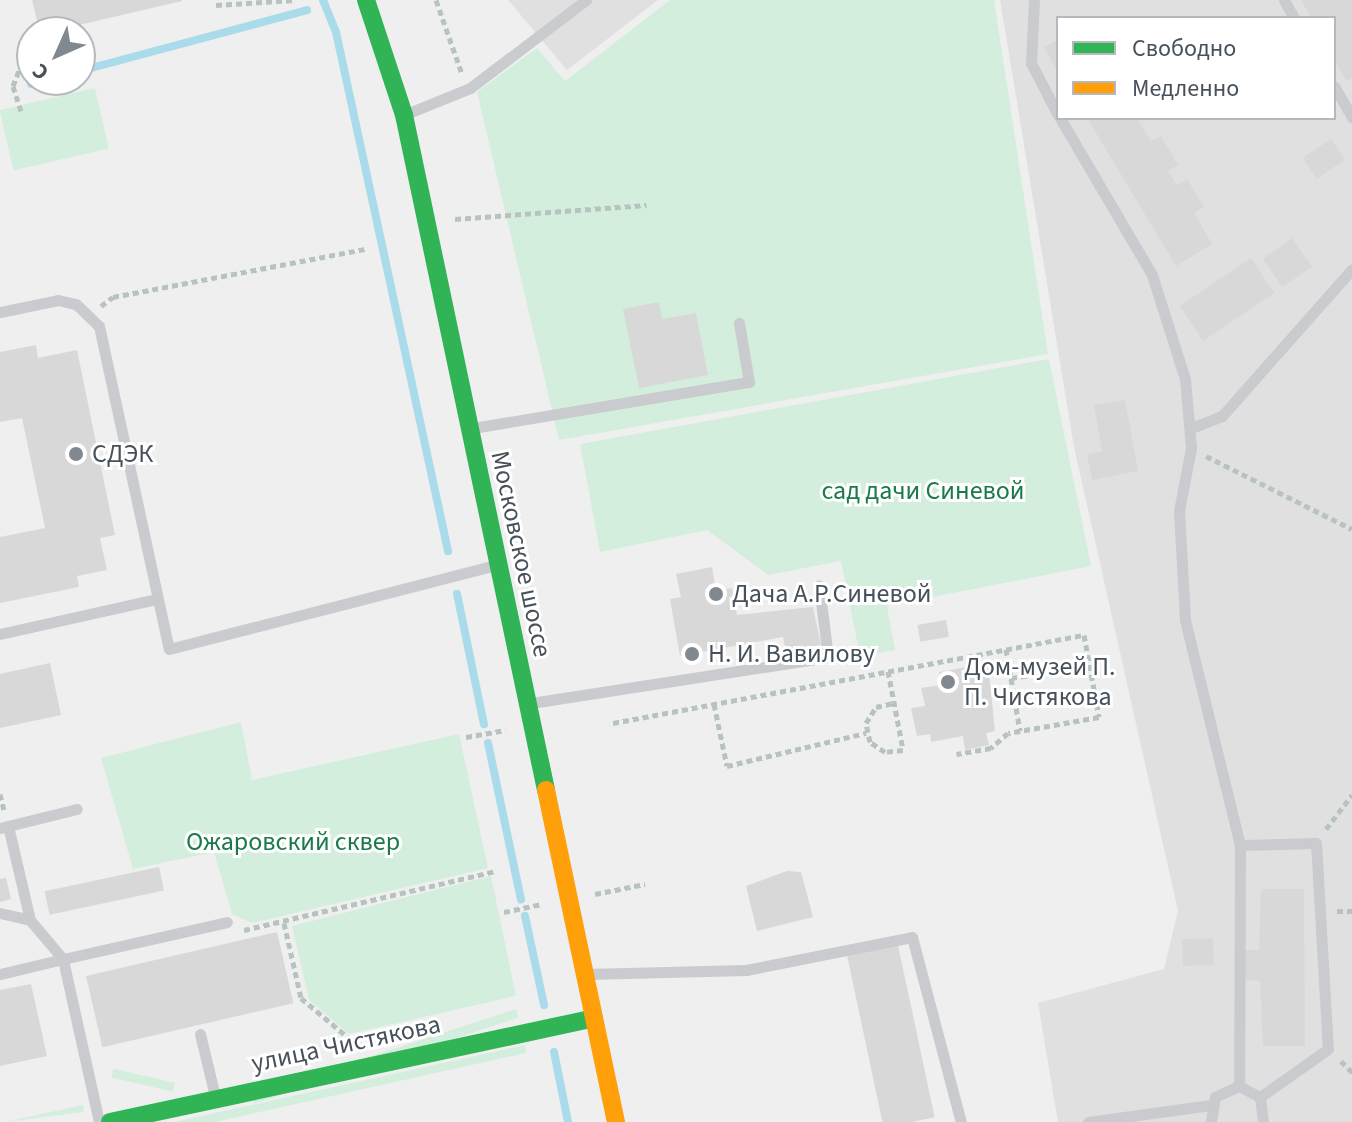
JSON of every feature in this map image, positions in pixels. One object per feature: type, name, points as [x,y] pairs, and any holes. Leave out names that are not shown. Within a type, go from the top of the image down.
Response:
[{"type":"main road","name":"Московское шоссе","points":[[366,0],[404,115],[616,1122]]},
{"type":"main road","name":"улица Чистякова","points":[[110,1122],[594,1018]]},
{"type":"lane","points":[[404,115],[470,88],[586,0]]},
{"type":"lane","points":[[1034,0],[1031,63],[1056,111]]},
{"type":"lane","points":[[1336,89],[1352,117]]},
{"type":"lane","points":[[1061,120],[1152,275],[1171,322],[1191,428],[1191,448],[1179,511],[1185,620],[1240,845],[1239,1086]]},
{"type":"lane","points":[[1191,428],[1222,416],[1352,269]]},
{"type":"lane","points":[[0,312],[58,300],[76,304],[99,326],[169,649],[497,565]]},
{"type":"lane","points":[[469,429],[749,382],[739,323]]},
{"type":"lane","points":[[526,704],[828,657],[819,586]]},
{"type":"lane","points":[[0,634],[157,599]]},
{"type":"lane","points":[[77,809],[4,827],[30,920],[63,959],[99,1122]]},
{"type":"lane","points":[[1240,845],[1316,843],[1328,1049],[1260,1097]]},
{"type":"lane","points":[[0,913],[30,920]]},
{"type":"lane","points":[[0,974],[227,922]]},
{"type":"lane","points":[[585,974],[746,970],[912,937],[961,1122]]},
{"type":"lane","points":[[200,1034],[216,1099]]},
{"type":"lane","points":[[1211,1122],[1211,1105],[1221,1091],[1239,1086],[1260,1097]]},
{"type":"lane","points":[[1260,1097],[1263,1122]]},
{"type":"lane","points":[[1088,1122],[1211,1105]]},
{"type":"path","points":[[216,5],[295,0]]},
{"type":"path","points":[[436,0],[470,88]]},
{"type":"path","points":[[16,96],[21,111]]},
{"type":"path","points":[[426,222],[646,205]]},
{"type":"path","points":[[113,297],[365,249]]},
{"type":"path","points":[[1191,448],[1352,529]]},
{"type":"path","points":[[613,723],[1084,635],[1099,717],[1020,731],[991,748],[957,754]]},
{"type":"path","points":[[1006,649],[1020,731]]},
{"type":"path","points":[[1011,678],[1089,666]]},
{"type":"path","points":[[866,733],[885,752],[903,750],[888,671]]},
{"type":"path","points":[[866,733],[869,714],[894,703]]},
{"type":"path","points":[[714,704],[727,766],[866,733]]},
{"type":"path","points":[[1316,843],[1352,795]]},
{"type":"path","points":[[227,922],[246,932],[495,871]]},
{"type":"path","points":[[585,896],[645,884]]},
{"type":"path","points":[[504,912],[550,903]]},
{"type":"path","points":[[283,922],[301,998],[351,1040]]},
{"type":"shaded area","points":[[508,0],[658,0],[567,70]]},
{"type":"shaded area","points":[[1000,0],[1352,0],[1352,1122],[1058,1122],[1038,1003],[1164,969],[1178,911],[1074,447]]},
{"type":"green space","points":[[670,0],[994,0],[1048,354],[559,440],[477,92],[537,48],[565,81]]},
{"type":"green space","points":[[96,92],[109,148],[13,170],[0,110],[60,96],[96,96]]},
{"type":"green space","name":"сад дачи Синевой","points":[[1049,359],[1091,566],[887,606],[895,650],[860,656],[841,561],[768,575],[707,530],[600,552],[580,444]]},
{"type":"green space","name":"Ожаровский сквер","points":[[241,722],[252,780],[459,734],[488,868],[252,923],[232,914],[214,852],[133,869],[101,758]]},
{"type":"green space","name":"Ожаровский сквер","points":[[491,876],[516,996],[349,1034],[309,1000],[292,926]]},
{"type":"green space","points":[[516,1009],[519,1018],[254,1103],[252,1095]]},
{"type":"green space","points":[[525,1045],[526,1053],[215,1122],[174,1122]]},
{"type":"green space","points":[[114,1069],[175,1083],[173,1092],[112,1078]]},
{"type":"green space","points":[[83,1105],[84,1112],[5,1122]]},
{"type":"building","points":[[32,0],[182,0],[96,21],[96,16],[36,16]]},
{"type":"building","points":[[1301,0],[1352,0],[1352,78],[1346,81],[1336,63],[1336,16],[1310,16]]},
{"type":"building","points":[[1056,40],[1056,68],[1044,48]]},
{"type":"building","points":[[1088,120],[1138,120],[1151,141],[1161,136],[1178,165],[1168,171],[1177,185],[1187,179],[1204,207],[1194,213],[1212,244],[1176,266]]},
{"type":"building","points":[[1331,139],[1345,160],[1317,179],[1303,158]]},
{"type":"building","points":[[1292,238],[1312,267],[1283,287],[1263,259]]},
{"type":"building","points":[[1251,258],[1274,293],[1203,341],[1180,306]]},
{"type":"building","points":[[659,302],[662,319],[696,313],[708,375],[639,388],[623,309]]},
{"type":"building","points":[[36,345],[38,358],[77,350],[115,535],[100,538],[107,570],[77,576],[79,587],[0,603],[0,537],[45,528],[22,418],[0,422],[0,352]]},
{"type":"building","points":[[1125,400],[1138,471],[1092,480],[1087,454],[1102,451],[1094,405]]},
{"type":"building","points":[[712,567],[716,591],[732,588],[737,615],[813,607],[821,645],[786,651],[783,637],[680,656],[670,599],[681,597],[676,574]]},
{"type":"building","points":[[946,620],[949,637],[920,642],[917,625]]},
{"type":"building","points":[[50,663],[61,715],[0,728],[0,674]]},
{"type":"building","points":[[988,663],[995,731],[986,733],[989,745],[965,750],[963,736],[931,742],[930,734],[917,736],[911,708],[925,706],[921,688],[941,685],[939,672]]},
{"type":"building","points":[[159,867],[164,890],[50,915],[45,891]]},
{"type":"building","points":[[787,871],[801,872],[813,917],[757,931],[746,886]]},
{"type":"building","points":[[6,878],[11,899],[0,902],[0,879]]},
{"type":"building","points":[[1261,889],[1304,889],[1305,1046],[1263,1046],[1260,981],[1245,980],[1244,950],[1259,950]]},
{"type":"building","points":[[277,932],[293,1003],[102,1047],[86,976]]},
{"type":"building","points":[[1213,938],[1214,965],[1183,966],[1182,939]]},
{"type":"building","points":[[898,945],[935,1117],[912,1122],[882,1122],[847,956]]},
{"type":"building","points":[[31,984],[47,1056],[0,1066],[0,990]]},
{"type":"waterway","points":[[323,0],[336,32],[448,551]]},
{"type":"waterway","points":[[96,67],[307,10]]},
{"type":"waterway","points":[[457,594],[484,724]]},
{"type":"waterway","points":[[488,743],[521,900]]},
{"type":"waterway","points":[[525,916],[544,1005]]},
{"type":"waterway","points":[[554,1052],[568,1122]]},
{"type":"traffic: fast","points":[[366,0],[404,115],[546,790]]},
{"type":"traffic: fast","points":[[110,1122],[594,1018]]},
{"type":"traffic: slow","points":[[546,790],[616,1122]]},
{"type":"place","name":"СДЭК","points":[[76,454]]},
{"type":"place","name":"Дача А.Р.Синевой","points":[[716,594]]},
{"type":"place","name":"Н. И. Вавилову","points":[[692,654]]},
{"type":"place","name":"Дом-музей П. П. Чистякова","points":[[948,682]]}]
